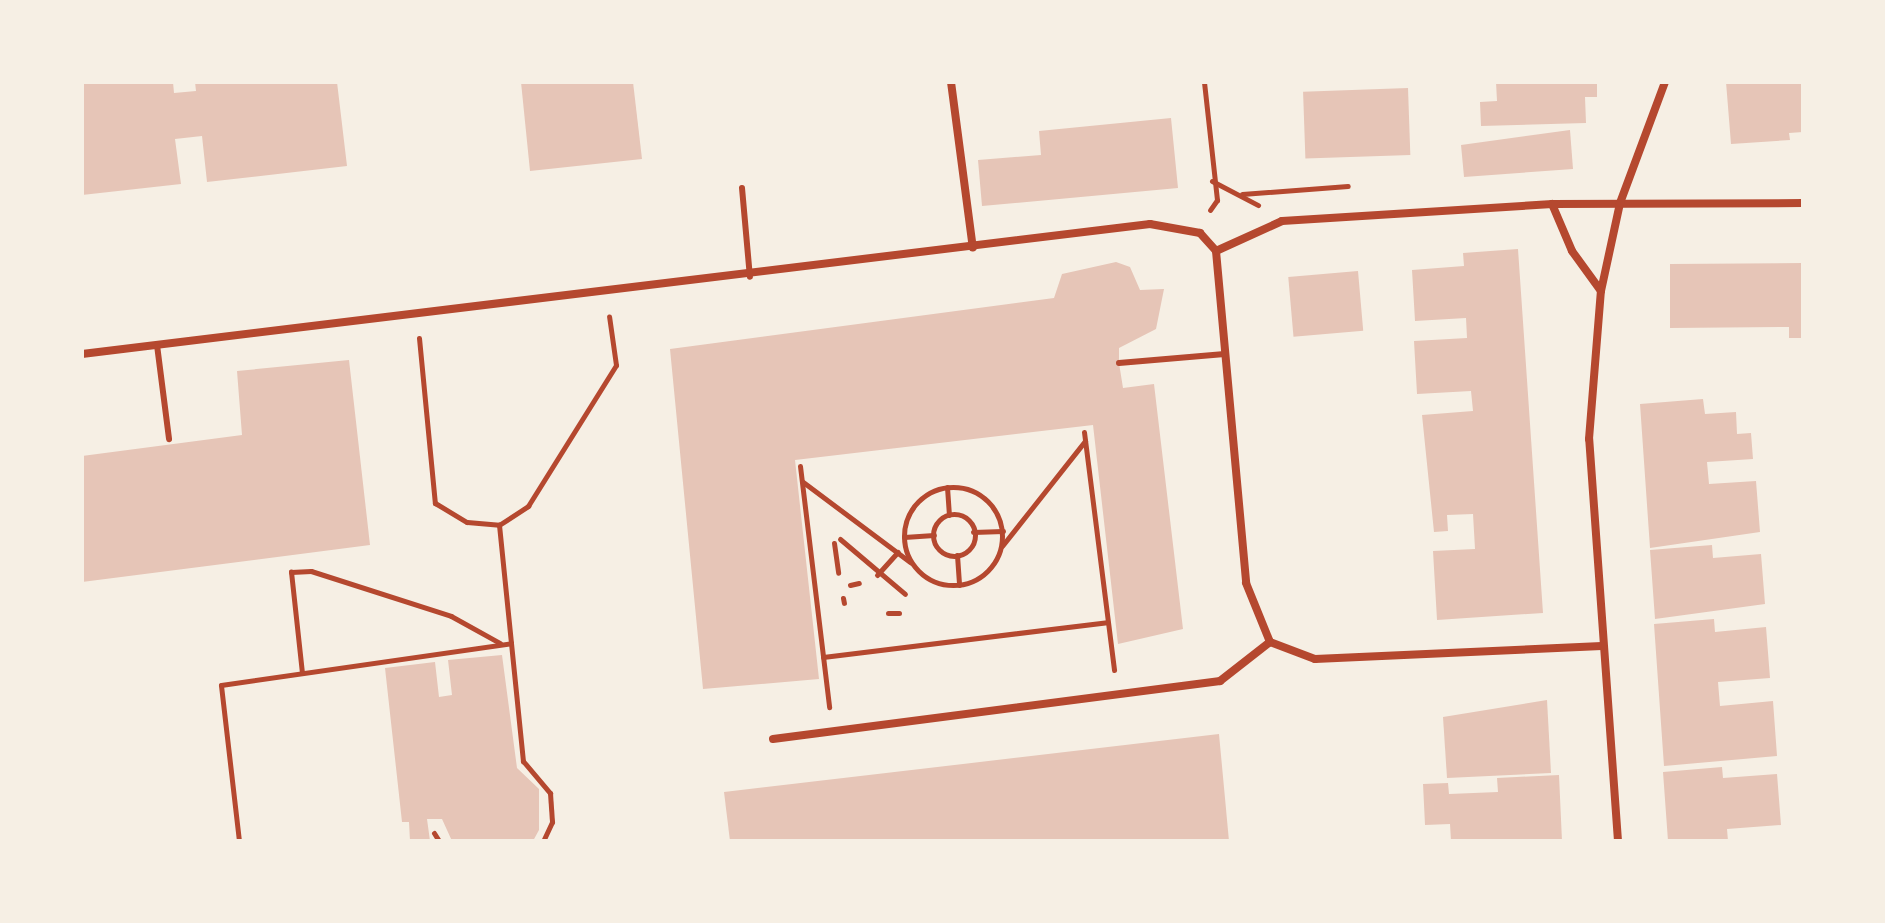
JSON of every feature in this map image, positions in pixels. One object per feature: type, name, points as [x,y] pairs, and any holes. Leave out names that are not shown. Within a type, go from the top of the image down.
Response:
[{"type":"street","points":[[951,82],[973,248]]},
{"type":"street","points":[[1618,841],[1589,439],[1601,291],[1620,203],[1665,82]]},
{"type":"street","points":[[1216,251],[1282,221],[1552,204],[1803,203]]},
{"type":"street","points":[[1552,204],[1572,251],[1601,291]]},
{"type":"street","points":[[82,354],[750,277],[1150,224],[1200,233],[1216,251],[1246,583],[1270,642],[1315,659],[1602,646]]},
{"type":"street","points":[[773,739],[1220,681],[1270,642]]},
{"type":"lane","points":[[742,188],[750,277]]},
{"type":"lane","points":[[157,345],[169,439]]},
{"type":"lane","points":[[1119,363],[1225,354]]},
{"type":"path","points":[[1200,233],[1217,200],[1212,181],[1204,82]]},
{"type":"path","points":[[1212,181],[1242,194]]},
{"type":"path","points":[[417,316],[435,503],[467,522],[499,525],[528,506],[616,365],[607,294]]},
{"type":"path","points":[[1084,432],[1117,694]]},
{"type":"path","points":[[803,482],[936,583],[959,585],[984,575],[1002,547],[1085,441]]},
{"type":"path","points":[[800,466],[832,732]]},
{"type":"path","points":[[910,562],[904,537],[918,501],[947,487],[978,493],[1003,531],[1002,547]]},
{"type":"path","points":[[904,537],[934,535],[949,515],[947,487]]},
{"type":"path","points":[[804,494],[818,493]]},
{"type":"path","points":[[949,515],[962,514],[973,532]]},
{"type":"path","points":[[499,525],[523,761],[550,793],[552,822],[543,841]]},
{"type":"path","points":[[973,532],[1003,531]]},
{"type":"path","points":[[959,585],[957,555],[973,532]]},
{"type":"path","points":[[934,535],[947,556],[957,555]]},
{"type":"path","points":[[838,573],[837,541],[905,594]]},
{"type":"path","points":[[878,574],[898,552]]},
{"type":"path","points":[[302,673],[291,572],[311,571],[451,616],[501,644]]},
{"type":"path","points":[[850,585],[859,583]]},
{"type":"path","points":[[888,613],[899,613]]},
{"type":"path","points":[[823,657],[1107,622]]},
{"type":"path","points":[[239,841],[221,685],[511,643]]},
{"type":"path","points":[[434,833],[439,841]]},
{"type":"building","points":[[82,82],[173,82],[174,93],[196,91],[195,82],[337,82],[347,166],[207,182],[202,136],[175,139],[181,184],[82,195]]},
{"type":"building","points":[[521,82],[633,82],[642,159],[530,171]]},
{"type":"building","points":[[1496,82],[1597,82],[1597,97],[1585,97],[1586,123],[1481,126],[1480,102],[1497,101]]},
{"type":"building","points":[[1726,82],[1803,82],[1803,132],[1789,133],[1790,140],[1731,144]]},
{"type":"building","points":[[1408,88],[1410,155],[1305,159],[1303,92]]},
{"type":"building","points":[[1171,118],[1178,188],[982,206],[978,160],[1041,155],[1039,131]]},
{"type":"building","points":[[1570,130],[1573,169],[1464,177],[1461,145]]},
{"type":"building","points":[[1518,249],[1543,613],[1437,620],[1433,551],[1475,549],[1473,514],[1447,515],[1448,531],[1434,532],[1422,415],[1473,411],[1471,391],[1417,394],[1414,341],[1467,338],[1466,318],[1415,321],[1412,270],[1464,266],[1463,253]]},
{"type":"building","points":[[1116,262],[1130,267],[1140,290],[1164,289],[1156,329],[1119,348],[1119,363],[1123,388],[1154,384],[1183,629],[1118,644],[1093,425],[795,460],[819,679],[703,689],[670,349],[1054,298],[1062,274]]},
{"type":"building","points":[[1803,263],[1803,338],[1789,338],[1789,327],[1670,328],[1670,264]]},
{"type":"building","points":[[1358,271],[1363,331],[1293,337],[1288,277]]},
{"type":"building","points":[[349,360],[370,545],[82,582],[82,456],[242,435],[237,371]]},
{"type":"building","points":[[1703,399],[1705,414],[1736,412],[1737,434],[1751,433],[1753,459],[1707,462],[1709,484],[1756,481],[1760,532],[1650,548],[1640,404]]},
{"type":"building","points":[[1712,545],[1713,558],[1761,554],[1765,604],[1655,619],[1650,550]]},
{"type":"building","points":[[1714,619],[1715,632],[1766,627],[1770,678],[1718,682],[1720,706],[1773,701],[1777,756],[1664,766],[1654,624]]},
{"type":"building","points":[[502,655],[517,768],[539,789],[539,830],[533,841],[452,841],[442,819],[427,819],[430,841],[410,841],[409,822],[402,822],[385,668],[435,662],[439,697],[452,695],[448,660]]},
{"type":"building","points":[[1547,700],[1551,773],[1447,778],[1443,717]]},
{"type":"building","points":[[1219,734],[1229,841],[730,841],[724,792]]},
{"type":"building","points":[[1722,767],[1723,778],[1777,774],[1781,825],[1727,829],[1728,841],[1668,841],[1663,772]]},
{"type":"building","points":[[1559,775],[1562,841],[1451,841],[1450,824],[1425,825],[1423,784],[1448,783],[1449,794],[1498,792],[1497,778]]}]
